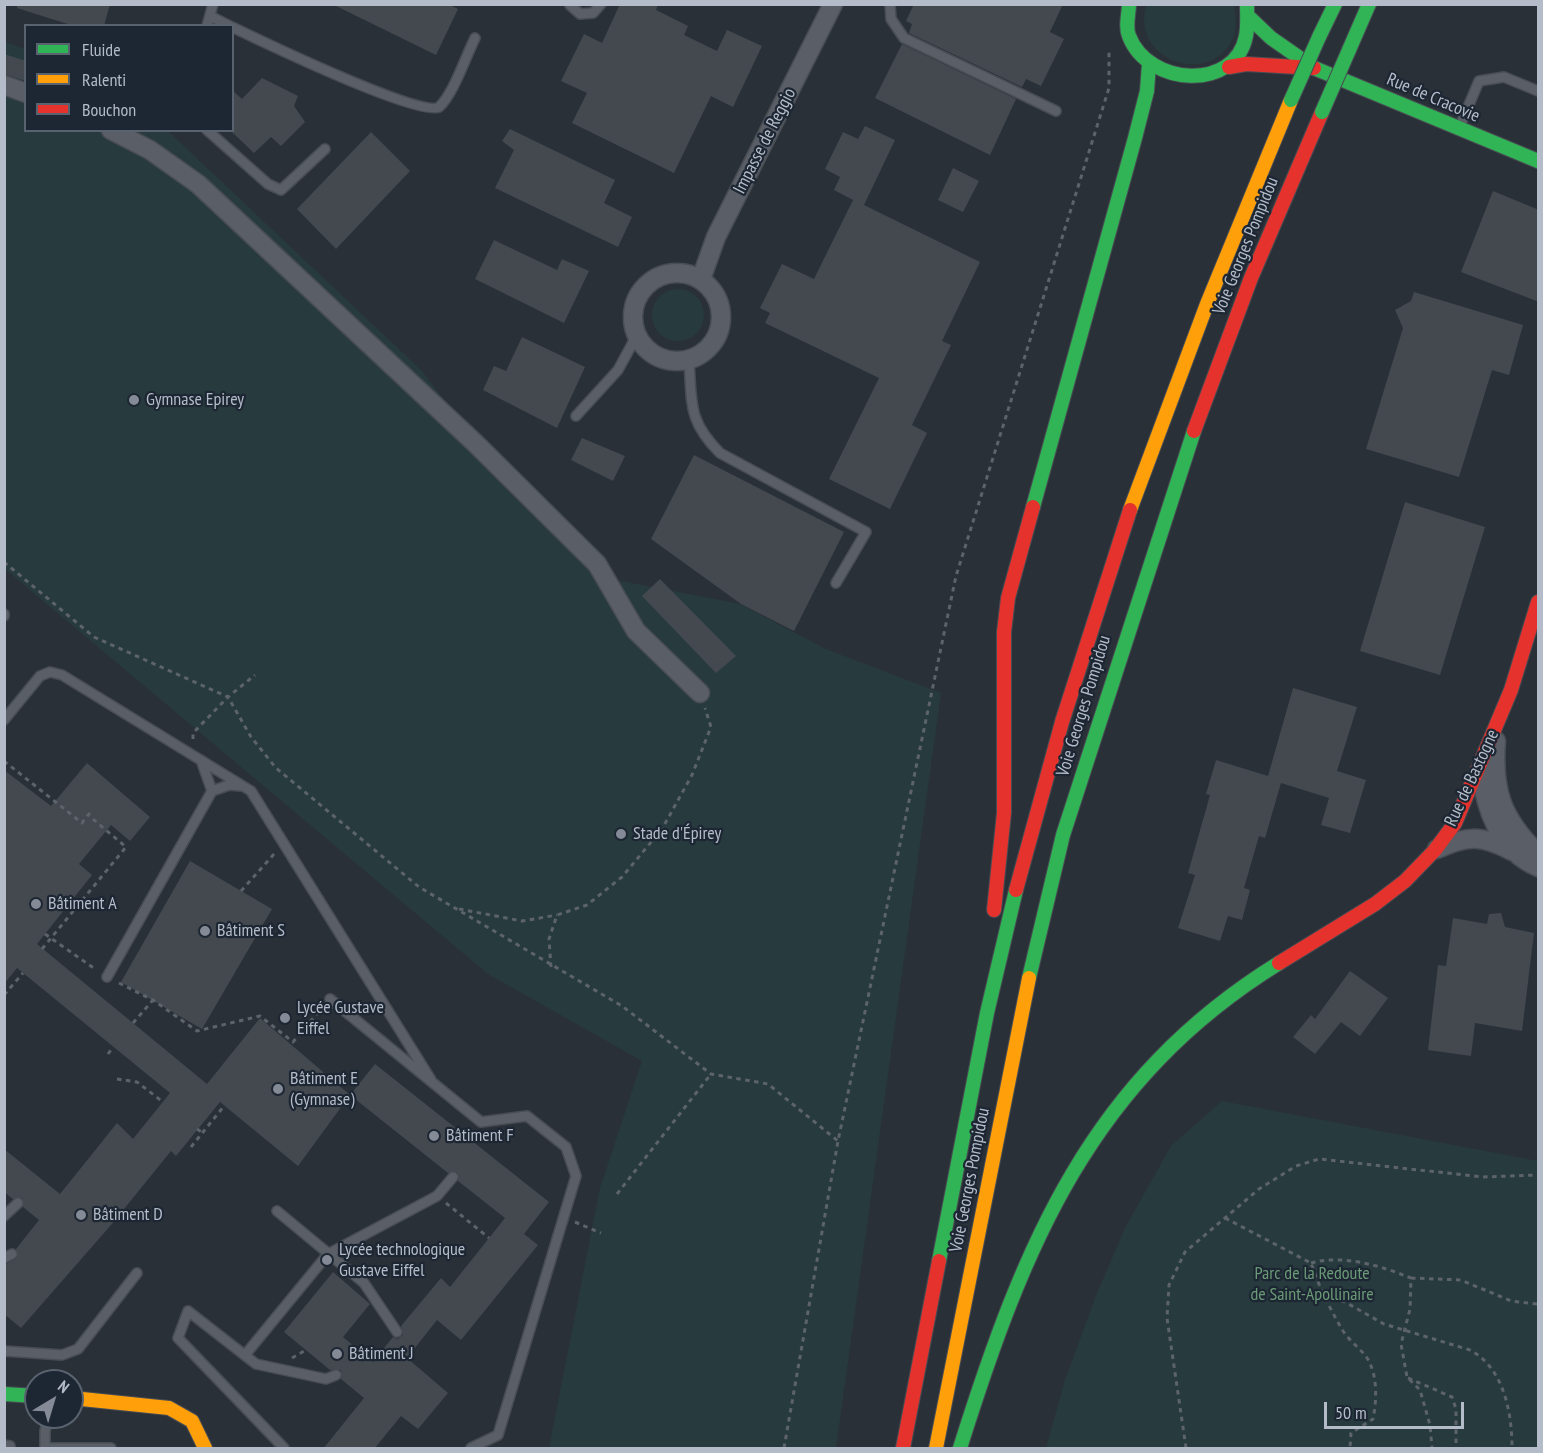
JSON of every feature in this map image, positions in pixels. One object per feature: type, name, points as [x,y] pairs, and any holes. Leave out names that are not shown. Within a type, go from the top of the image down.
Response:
[{"type":"main road","points":[[1127,26],[1130,4]]},
{"type":"main road","name":"Voie Georges Pompidou","points":[[903,1449],[982,1037],[1003,938],[1032,827],[1095,617],[1148,456],[1219,270],[1291,100],[1335,4]]},
{"type":"main road","name":"Voie Georges Pompidou","points":[[936,1449],[1032,961],[1063,835],[1180,466],[1251,278],[1369,4]]},
{"type":"main road","points":[[982,1037],[1005,801],[1004,632],[1008,598],[1147,91],[1149,64],[1138,56],[1127,26],[1116,10]]},
{"type":"main road","points":[[1229,67],[1245,42],[1249,11]]},
{"type":"main road","name":"Rue de Cracovie","points":[[1249,11],[1271,38],[1314,68],[1539,161]]},
{"type":"main road","name":"Rue de Cracovie","points":[[1149,64],[1164,74],[1194,79],[1229,67],[1246,64],[1314,68]]},
{"type":"main road","name":"Rue de Bastogne","points":[[1375,904],[1405,881],[1435,850],[1455,823],[1511,690],[1539,602]]},
{"type":"main road","points":[[960,1449],[995,1339],[1036,1238],[1071,1172],[1110,1115],[1148,1067],[1228,996],[1375,904]]},
{"type":"main road","points":[[4,1394],[24,1395]]},
{"type":"main road","points":[[84,1399],[169,1408],[192,1421],[205,1449]]},
{"type":"street","name":"Impasse de Reggio","points":[[701,279],[716,237],[833,4]]},
{"type":"street","points":[[4,85],[24,92]]},
{"type":"street","points":[[115,132],[150,150],[198,184],[475,443],[597,564],[636,631],[700,693]]},
{"type":"street","points":[[671,273],[687,274],[701,279],[713,291],[720,305],[721,323],[717,338],[707,350],[689,361],[660,358],[645,348],[637,335],[633,318],[635,303],[645,287],[657,277],[671,273]]},
{"type":"street","points":[[1511,690],[1496,739],[1495,782],[1500,803],[1510,820],[1524,840],[1539,854]]},
{"type":"street","name":"Rue de Bastogne","points":[[1375,904],[1378,888],[1422,843],[1450,805],[1474,753],[1511,690]]},
{"type":"street","points":[[1480,765],[1483,789],[1493,821],[1515,853]]},
{"type":"street","points":[[1435,850],[1467,838],[1484,838],[1539,867]]},
{"type":"lane","points":[[208,21],[213,4]]},
{"type":"lane","points":[[570,5],[580,14],[593,13],[602,4]]},
{"type":"lane","points":[[890,4],[891,19],[904,38],[1056,111]]},
{"type":"lane","points":[[234,27],[303,61],[397,100],[433,110],[439,108],[447,96],[475,38]]},
{"type":"lane","points":[[1459,128],[1479,81],[1504,77],[1539,91]]},
{"type":"lane","points":[[209,132],[268,184],[281,190],[325,149]]},
{"type":"lane","points":[[576,416],[618,370],[637,335]]},
{"type":"lane","points":[[689,361],[693,416],[704,437],[720,453],[866,532],[836,583]]},
{"type":"lane","points":[[4,720],[40,676],[50,672],[62,675],[251,791],[431,1080]]},
{"type":"lane","points":[[201,760],[212,791]]},
{"type":"lane","points":[[107,977],[212,791],[229,785],[243,786]]},
{"type":"lane","points":[[330,999],[481,1122],[527,1116],[566,1147],[576,1176],[498,1435],[471,1449]]},
{"type":"lane","points":[[245,1355],[328,1254],[437,1196],[453,1177]]},
{"type":"lane","points":[[4,1216],[18,1203]]},
{"type":"lane","points":[[277,1211],[364,1283],[397,1332]]},
{"type":"lane","points":[[4,1351],[62,1355],[78,1349],[137,1273]]},
{"type":"lane","points":[[284,1449],[178,1338],[188,1311],[256,1364],[326,1379],[336,1375]]},
{"type":"lane","points":[[46,1429],[45,1448],[111,1449]]},
{"type":"path","points":[[784,1449],[838,1141],[956,576],[1109,88],[1109,48]]},
{"type":"path","points":[[4,562],[94,637],[228,698],[251,737],[276,768],[375,853],[419,887],[551,967],[622,1006],[711,1074],[768,1084],[838,1141]]},
{"type":"path","points":[[201,760],[192,744],[193,733],[255,675]]},
{"type":"path","points":[[456,908],[522,921],[557,915],[587,904],[622,877],[662,829],[692,775],[711,727],[700,693]]},
{"type":"path","points":[[4,761],[82,823],[93,810]]},
{"type":"path","points":[[42,949],[126,847],[88,815]]},
{"type":"path","points":[[241,891],[284,843]]},
{"type":"path","points":[[551,967],[549,939],[557,915]]},
{"type":"path","points":[[45,934],[107,977],[153,1000],[197,1031],[260,1016],[293,1042],[330,999]]},
{"type":"path","points":[[4,995],[23,973]]},
{"type":"path","points":[[133,1023],[153,1000]]},
{"type":"path","points":[[108,1054],[113,1047]]},
{"type":"path","points":[[617,1194],[711,1074]]},
{"type":"path","points":[[117,1079],[137,1082],[163,1102]]},
{"type":"path","points":[[191,1147],[224,1106]]},
{"type":"path","points":[[197,1129],[203,1132]]},
{"type":"path","points":[[1185,1449],[1167,1318],[1169,1285],[1185,1252],[1259,1189],[1296,1166],[1319,1159],[1483,1177],[1539,1175]]},
{"type":"path","points":[[437,1196],[489,1238]]},
{"type":"path","points":[[565,1218],[601,1233]]},
{"type":"path","points":[[1225,1218],[1311,1263],[1323,1260],[1363,1263],[1411,1278],[1461,1280],[1511,1300],[1539,1304]]},
{"type":"path","points":[[1311,1263],[1322,1294],[1345,1334],[1366,1357],[1374,1373],[1376,1405],[1373,1419],[1351,1433],[1350,1449]]},
{"type":"path","points":[[1411,1278],[1410,1309],[1401,1344],[1407,1377],[1420,1390],[1430,1425],[1432,1449]]},
{"type":"path","points":[[1322,1294],[1345,1302],[1384,1324],[1470,1350],[1480,1356],[1496,1376],[1504,1395],[1512,1449]]},
{"type":"path","points":[[1407,1377],[1452,1397],[1456,1409],[1456,1449]]},
{"type":"green space","points":[[1146,5],[1234,5],[1235,33],[1225,50],[1211,61],[1195,64],[1178,62],[1162,55],[1151,42],[1144,25]]},
{"type":"green space","name":"Stade d'Épirey","points":[[5,42],[24,49],[24,132],[169,132],[422,371],[515,494],[601,577],[740,604],[826,649],[941,693],[836,1448],[549,1448],[600,1188],[642,1061],[488,974],[5,569]]},
{"type":"green space","points":[[673,289],[683,289],[697,296],[704,315],[697,334],[683,341],[673,341],[663,337],[656,330],[652,320],[652,310],[656,300],[663,293]]},
{"type":"green space","name":"Parc de la Redoute de Saint-Apollinaire","points":[[1222,1101],[1538,1161],[1538,1448],[1046,1448],[1065,1380],[1097,1293],[1126,1226],[1171,1146]]},
{"type":"building","points":[[18,4],[110,4],[105,24],[68,24],[17,8]]},
{"type":"building","points":[[332,4],[448,4],[458,9],[436,55]]},
{"type":"building","points":[[620,4],[658,4],[656,10],[688,26],[684,35],[717,51],[727,30],[762,46],[733,107],[711,96],[674,173],[572,123],[587,93],[561,81],[584,34],[602,43]]},
{"type":"building","points":[[914,4],[1063,4],[1050,32],[1064,39],[1041,86],[1026,79],[1022,87],[909,33],[912,24],[906,21]]},
{"type":"building","points":[[902,44],[1016,99],[990,155],[875,98]]},
{"type":"building","points":[[4,54],[24,60],[24,80],[4,74]]},
{"type":"building","points":[[262,78],[298,96],[294,106],[305,122],[281,146],[271,137],[254,153],[232,132],[234,132],[234,92],[242,99]]},
{"type":"building","points":[[865,126],[895,140],[864,205],[980,262],[942,341],[951,345],[912,425],[927,433],[890,509],[829,479],[879,378],[765,323],[770,313],[760,308],[782,264],[814,279],[853,200],[834,190],[840,177],[825,169],[843,132],[858,139]]},
{"type":"building","points":[[510,129],[615,180],[604,203],[632,217],[618,247],[495,188],[514,150],[502,141]]},
{"type":"building","points":[[371,132],[410,171],[336,249],[297,209]]},
{"type":"building","points":[[953,168],[979,181],[963,212],[938,200]]},
{"type":"building","points":[[1493,191],[1539,210],[1539,302],[1461,272]]},
{"type":"building","points":[[494,240],[557,270],[562,259],[589,271],[564,323],[475,279]]},
{"type":"building","points":[[1414,292],[1523,325],[1509,375],[1492,370],[1459,477],[1366,449],[1403,328],[1395,310],[1411,301]]},
{"type":"building","points":[[522,337],[585,367],[557,428],[483,390],[494,366],[506,371]]},
{"type":"building","points":[[582,438],[625,456],[613,481],[571,460]]},
{"type":"building","points":[[694,455],[844,532],[794,631],[741,604],[651,539]]},
{"type":"building","points":[[1405,502],[1485,527],[1440,675],[1360,651]]},
{"type":"building","points":[[660,579],[736,656],[716,673],[642,596]]},
{"type":"building","points":[[1293,688],[1357,707],[1337,771],[1366,780],[1350,833],[1321,825],[1329,798],[1281,783],[1265,838],[1259,836],[1244,888],[1250,890],[1242,920],[1228,916],[1220,941],[1178,928],[1195,875],[1188,873],[1210,795],[1206,794],[1216,760],[1268,776]]},
{"type":"building","points":[[87,763],[150,817],[130,841],[111,825],[79,864],[92,875],[37,944],[207,1084],[260,1018],[350,1095],[298,1166],[220,1102],[176,1156],[171,1151],[111,1225],[21,1328],[4,1314],[4,1265],[17,1258],[16,1249],[39,1220],[23,1207],[22,1198],[13,1199],[4,1192],[4,1149],[60,1194],[117,1123],[133,1139],[170,1093],[17,968],[4,984],[4,770],[51,806]]},
{"type":"building","name":"Bâtiment S","points":[[190,861],[272,909],[202,1029],[121,982]]},
{"type":"building","points":[[1501,913],[1505,927],[1534,933],[1522,1031],[1475,1023],[1471,1056],[1428,1050],[1438,965],[1446,966],[1453,918],[1487,924],[1489,914]]},
{"type":"building","points":[[1350,971],[1388,998],[1360,1036],[1341,1022],[1315,1054],[1293,1037],[1311,1015],[1315,1019]]},
{"type":"building","points":[[375,1064],[549,1202],[524,1234],[538,1245],[461,1340],[437,1320],[407,1358],[448,1393],[418,1429],[401,1416],[374,1449],[323,1449],[364,1398],[341,1379],[341,1370],[330,1370],[284,1332],[333,1272],[370,1304],[343,1337],[373,1362],[393,1337],[398,1339],[403,1335],[401,1326],[441,1278],[450,1287],[505,1218],[458,1181],[457,1172],[448,1173],[350,1095]]},
{"type":"traffic: fast","points":[[1129,4],[1128,32],[1139,53],[1154,65],[1171,73],[1190,76],[1209,74],[1226,67],[1239,54],[1246,36],[1247,4]]},
{"type":"traffic: fast","points":[[1319,37],[1335,4]]},
{"type":"traffic: fast","points":[[1349,50],[1369,4]]},
{"type":"traffic: fast","points":[[1250,18],[1271,38],[1314,68],[1538,161]]},
{"type":"traffic: fast","points":[[1291,100],[1319,37]]},
{"type":"traffic: fast","points":[[1322,112],[1349,50]]},
{"type":"traffic: fast","points":[[1033,507],[1135,138],[1147,91],[1149,64]]},
{"type":"traffic: fast","points":[[1029,978],[1063,835],[1194,431]]},
{"type":"traffic: fast","points":[[939,1261],[987,1013],[1016,890]]},
{"type":"traffic: fast","points":[[960,1448],[1010,1303],[1039,1236],[1073,1173],[1112,1114],[1158,1060],[1214,1009],[1279,963]]},
{"type":"traffic: fast","points":[[4,1394],[24,1395]]},
{"type":"traffic: slow","points":[[1130,510],[1207,304],[1291,100]]},
{"type":"traffic: slow","points":[[936,1448],[1029,978]]},
{"type":"traffic: slow","points":[[84,1399],[169,1408],[192,1421],[205,1448]]},
{"type":"traffic: jam","points":[[1229,67],[1246,64],[1314,68]]},
{"type":"traffic: jam","points":[[1194,431],[1251,278],[1322,112]]},
{"type":"traffic: jam","points":[[994,910],[1004,813],[1004,632],[1008,598],[1033,507]]},
{"type":"traffic: jam","points":[[1016,890],[1062,722],[1130,510]]},
{"type":"traffic: jam","points":[[1375,904],[1405,881],[1435,850],[1455,823],[1511,690],[1538,602]]},
{"type":"traffic: jam","points":[[1279,963],[1375,904]]},
{"type":"traffic: jam","points":[[903,1448],[939,1261]]},
{"type":"place","name":"Gymnase Epirey","points":[[134,400]]},
{"type":"place","name":"Stade d'Épirey","points":[[621,834]]},
{"type":"place","name":"Bâtiment A","points":[[36,904]]},
{"type":"place","name":"Bâtiment S","points":[[205,931]]},
{"type":"place","name":"Lycée Gustave Eiffel","points":[[285,1018]]},
{"type":"place","name":"Bâtiment E (Gymnase)","points":[[278,1089]]},
{"type":"place","name":"Bâtiment F","points":[[434,1136]]},
{"type":"place","name":"Bâtiment D","points":[[81,1215]]},
{"type":"place","name":"Lycée technologique Gustave Eiffel","points":[[327,1260]]},
{"type":"place","name":"Bâtiment J","points":[[337,1354]]}]
